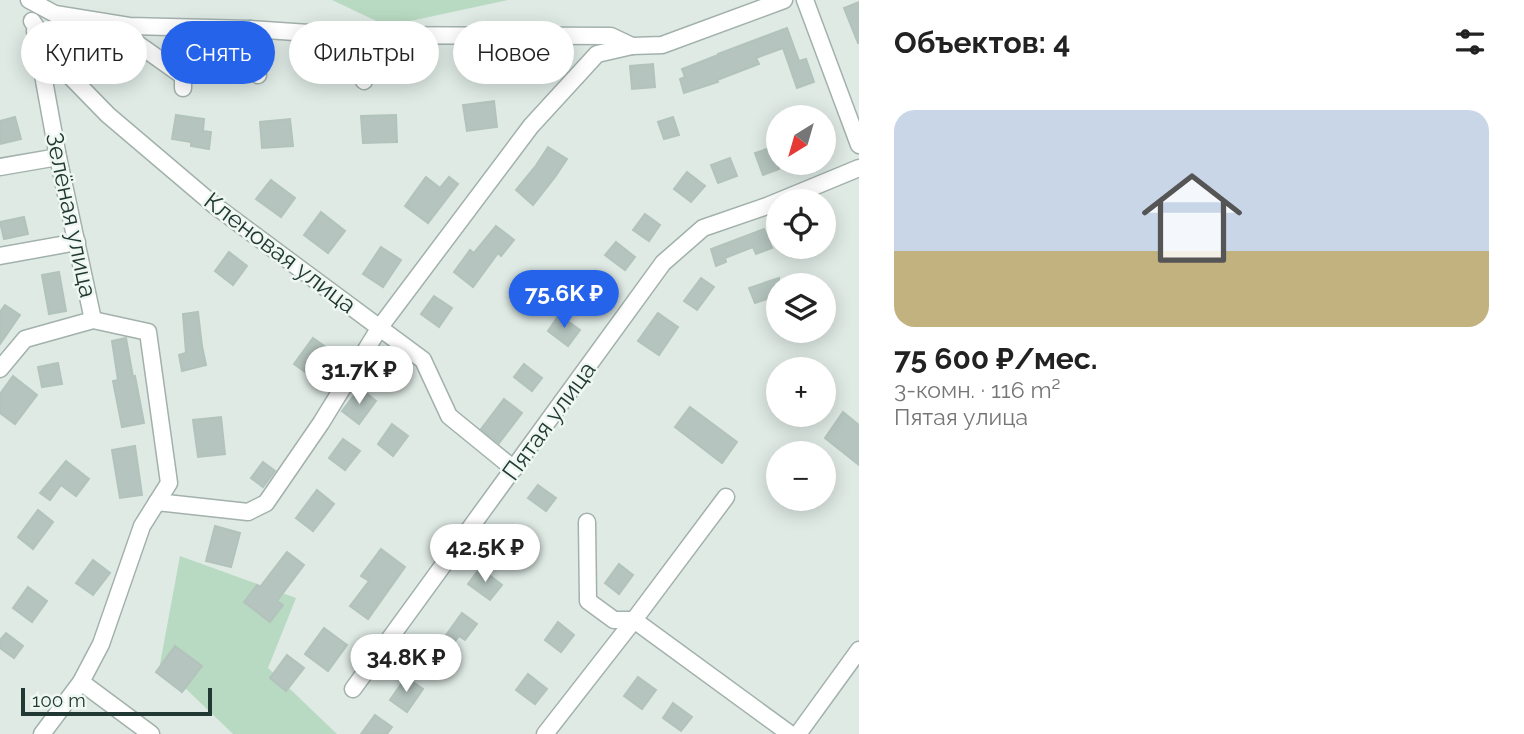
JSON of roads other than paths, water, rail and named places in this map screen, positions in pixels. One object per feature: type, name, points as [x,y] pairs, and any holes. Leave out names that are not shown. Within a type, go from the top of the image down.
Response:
[{"type":"street","name":"Зелёная улица","points":[[21,0],[32,21]]},
{"type":"street","points":[[29,0],[55,14],[100,21]]},
{"type":"street","points":[[439,35],[611,36],[632,46],[662,45],[784,0]]},
{"type":"street","points":[[805,0],[859,145]]},
{"type":"street","name":"Кленовая улица","points":[[78,84],[108,115],[214,205],[380,327],[531,126],[597,54],[632,46]]},
{"type":"street","points":[[147,50],[183,76],[183,88]]},
{"type":"street","name":"Зелёная улица","points":[[42,734],[80,682],[101,645],[142,526],[169,483],[148,332],[93,320],[45,84]]},
{"type":"street","points":[[0,167],[58,157]]},
{"type":"street","name":"Пятая улица","points":[[353,689],[663,263],[703,228],[859,168]]},
{"type":"street","points":[[0,256],[77,242]]},
{"type":"street","points":[[0,369],[25,339],[93,320]]},
{"type":"street","points":[[158,502],[248,512],[265,503],[321,423],[380,327],[423,360],[449,416],[514,469]]},
{"type":"street","points":[[545,734],[726,497]]},
{"type":"street","points":[[586,522],[588,601],[614,620],[634,620],[790,734]]},
{"type":"street","points":[[798,734],[859,650]]},
{"type":"street","points":[[80,682],[151,734]]}]
